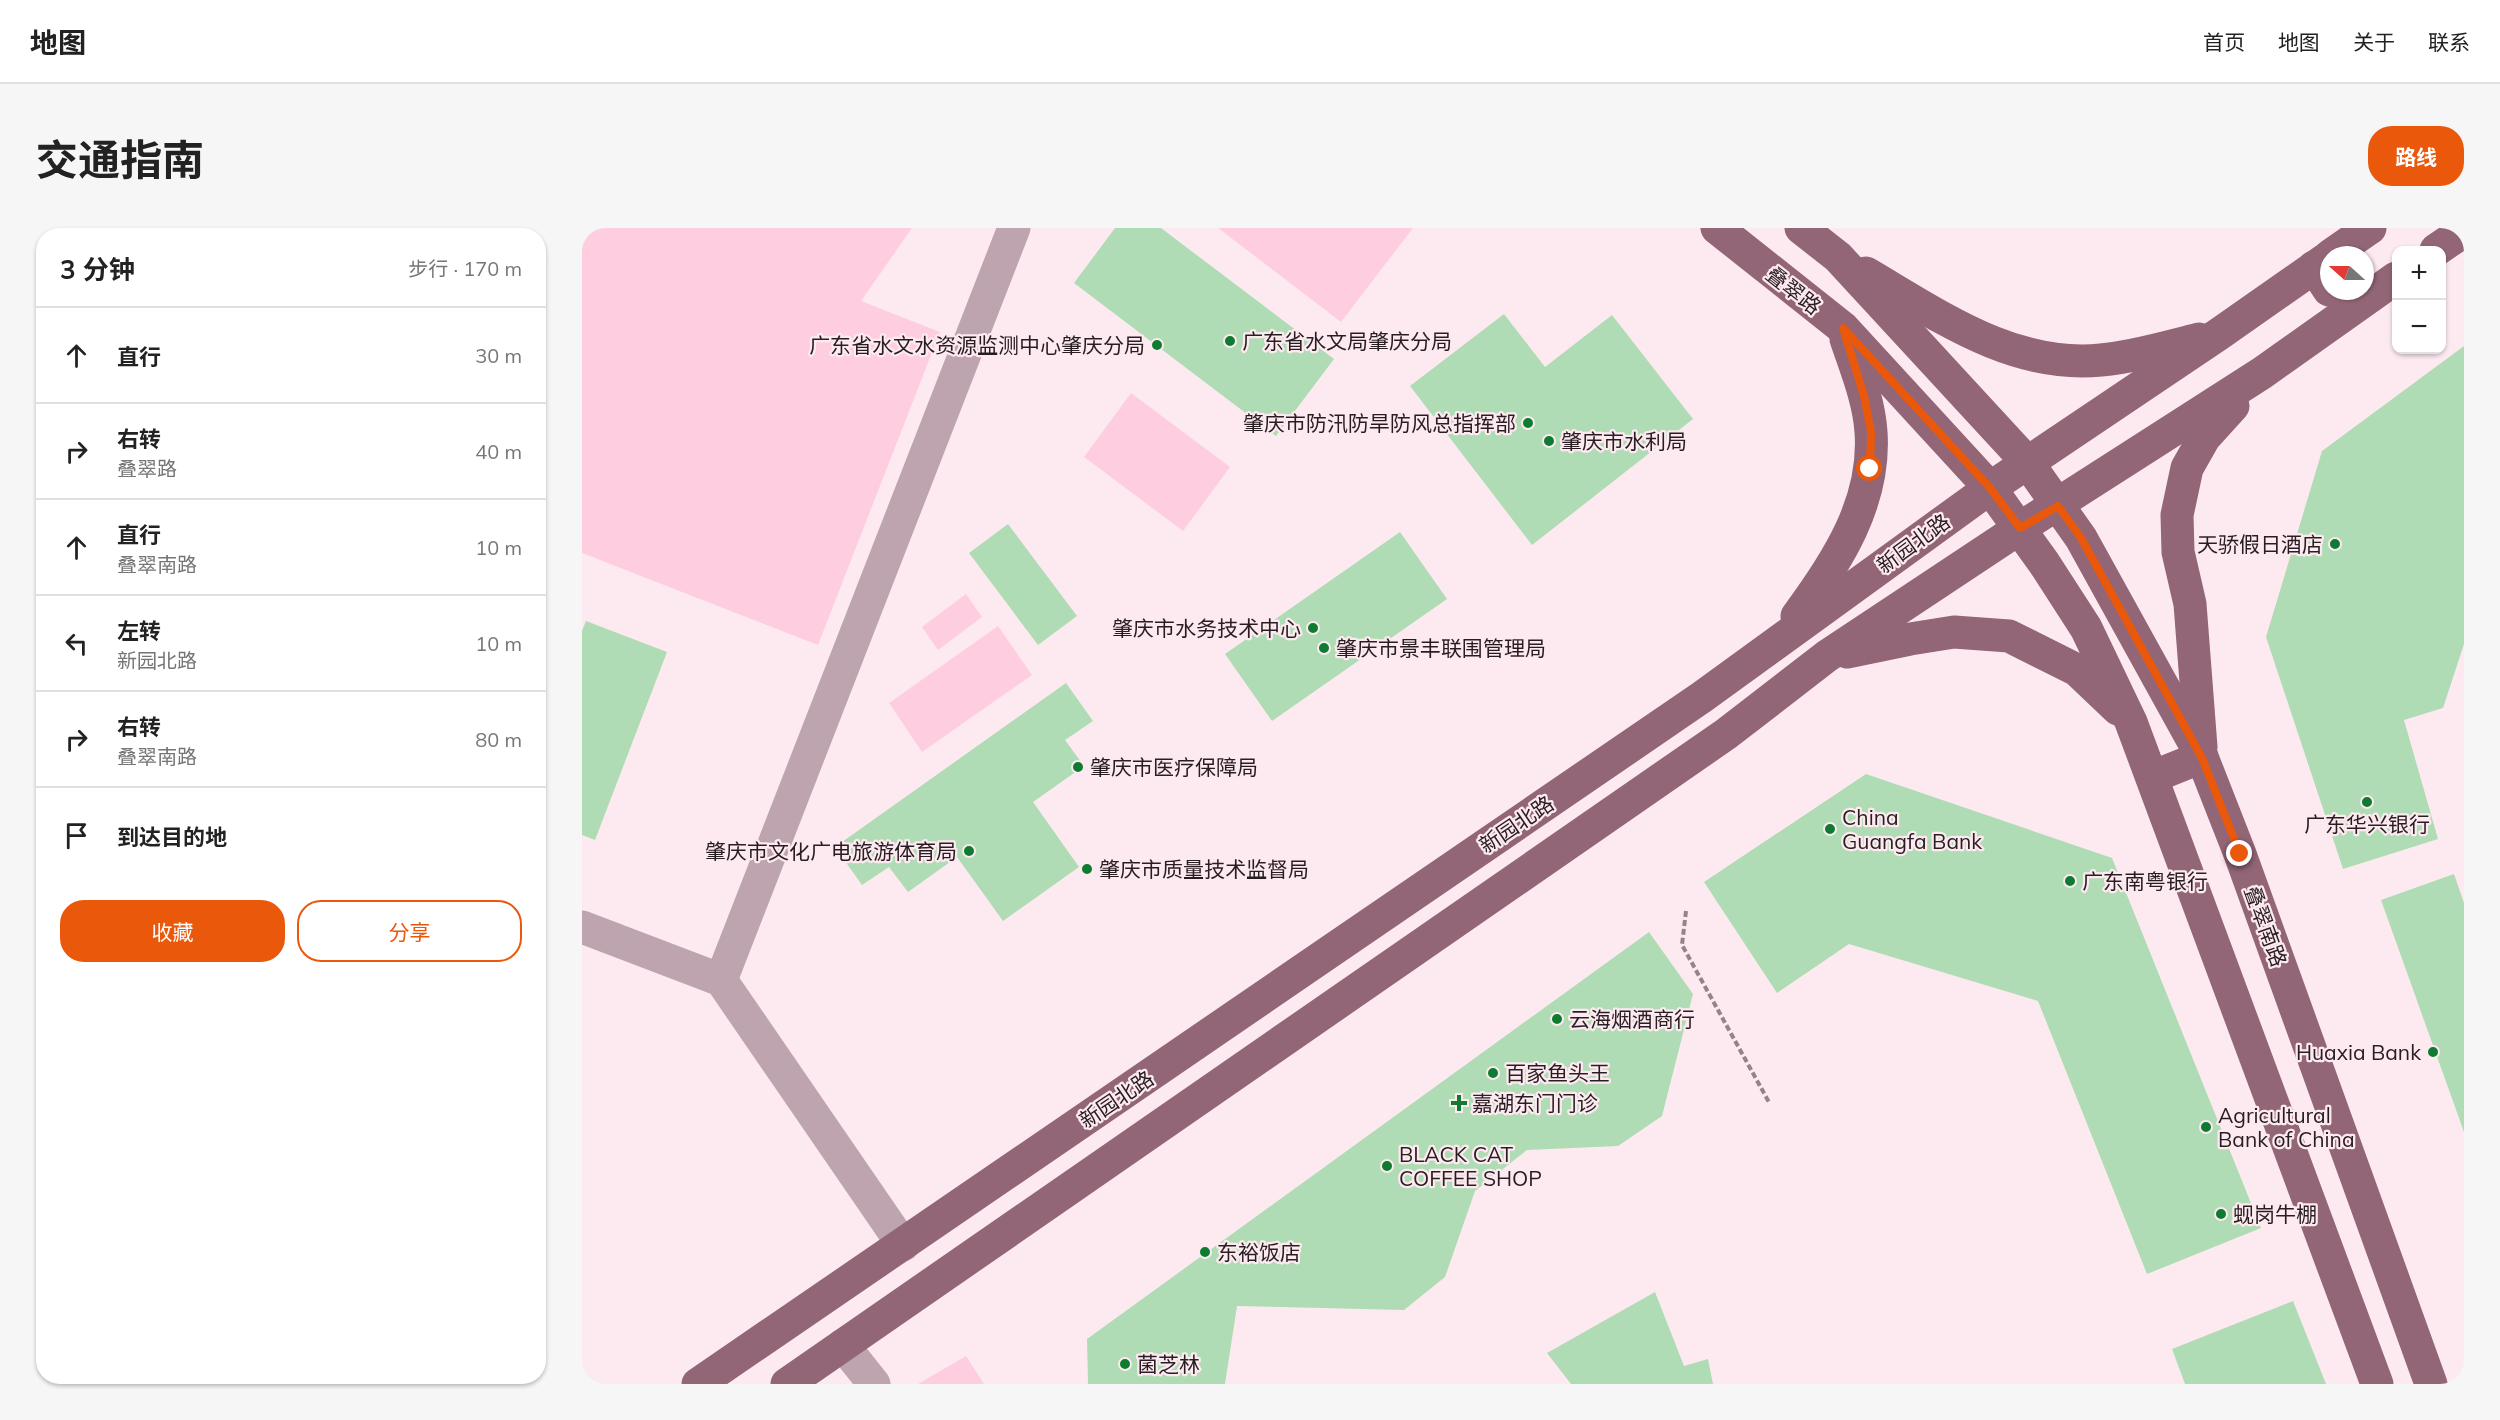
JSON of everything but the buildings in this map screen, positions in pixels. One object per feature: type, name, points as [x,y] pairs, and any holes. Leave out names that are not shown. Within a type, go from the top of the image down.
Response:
[{"type":"main road","points":[[1801,228],[1838,257],[1994,345],[2050,360],[2100,360],[2219,334]]},
{"type":"main road","name":"新园北路","points":[[2356,246],[2370,228]]},
{"type":"main road","name":"叠翠路","points":[[1719,229],[1843,328],[1990,488]]},
{"type":"main road","points":[[2442,246],[2464,231]]},
{"type":"main road","points":[[1838,257],[2028,463]]},
{"type":"main road","name":"新园北路","points":[[2374,278],[2392,278]]},
{"type":"main road","name":"新园北路","points":[[698,1384],[1702,697],[1990,488],[2219,334],[2320,284]]},
{"type":"main road","name":"新园北路","points":[[787,1384],[1726,734],[1827,656],[2020,528],[2058,506],[2262,373],[2320,293]]},
{"type":"main road","points":[[1782,637],[1820,586],[1848,540],[1861,507],[1870,469],[1869,423],[1864,396],[1843,328]]},
{"type":"main road","points":[[2152,777],[2202,758],[2190,604],[2178,552],[2177,515],[2187,468],[2204,438],[2262,373]]},
{"type":"main road","name":"叠翠南路","points":[[2028,463],[2081,538],[2202,758],[2240,854],[2431,1384]]},
{"type":"main road","points":[[1990,488],[2020,528],[2086,628],[2132,722],[2377,1384]]},
{"type":"main road","points":[[1827,656],[1910,639],[1954,633],[2009,636],[2077,670],[2132,722]]},
{"type":"main road","points":[[1702,697],[1726,734]]},
{"type":"street","points":[[721,980],[1014,228]]},
{"type":"street","points":[[582,927],[721,980],[903,1245]]},
{"type":"street","points":[[843,1345],[874,1384]]},
{"type":"path","points":[[1686,911],[1682,945],[1770,1104]]},
{"type":"shaded area","points":[[582,228],[912,228],[861,301],[940,332],[818,645],[582,553]]},
{"type":"shaded area","points":[[1218,228],[1413,228],[1341,322]]},
{"type":"shaded area","points":[[1131,393],[1230,467],[1183,531],[1084,457]]},
{"type":"shaded area","points":[[966,594],[982,617],[938,650],[922,627]]},
{"type":"shaded area","points":[[998,626],[1032,675],[922,752],[889,703]]},
{"type":"shaded area","points":[[966,1356],[984,1384],[918,1384]]},
{"type":"place","name":"广东省水文局肇庆分局","points":[[1230,341]]},
{"type":"place","name":"广东省水文水资源监测中心肇庆分局","points":[[1157,345]]},
{"type":"place","name":"肇庆市防汛防旱防风总指挥部","points":[[1528,423]]},
{"type":"place","name":"肇庆市水利局","points":[[1549,441]]},
{"type":"place","name":"天骄假日酒店","points":[[2335,544]]},
{"type":"place","name":"肇庆市水务技术中心","points":[[1313,628]]},
{"type":"place","name":"肇庆市景丰联围管理局","points":[[1324,648]]},
{"type":"place","name":"肇庆市医疗保障局","points":[[1078,767]]},
{"type":"place","name":"广东华兴银行","points":[[2367,802]]},
{"type":"place","name":"China Guangfa Bank","points":[[1830,829]]},
{"type":"place","name":"肇庆市文化广电旅游体育局","points":[[969,851]]},
{"type":"place","name":"肇庆市质量技术监督局","points":[[1087,869]]},
{"type":"place","name":"广东南粤银行","points":[[2070,881]]},
{"type":"place","name":"云海烟酒商行","points":[[1557,1019]]},
{"type":"place","name":"Huaxia Bank","points":[[2433,1052]]},
{"type":"place","name":"百家鱼头王","points":[[1493,1073]]},
{"type":"place","name":"嘉湖东门门诊","points":[[1459,1103]]},
{"type":"place","name":"Agricultural Bank of China","points":[[2206,1127]]},
{"type":"place","name":"BLACK CAT COFFEE SHOP","points":[[1387,1166]]},
{"type":"place","name":"蚬岗牛棚","points":[[2221,1214]]},
{"type":"place","name":"东裕饭店","points":[[1205,1252]]},
{"type":"place","name":"菌芝林","points":[[1125,1364]]},
{"type":"route","points":[[1870,469],[1871,432],[1864,396],[1843,328],[1990,488],[2020,528],[2058,506],[2081,538],[2202,758],[2240,854]]}]
